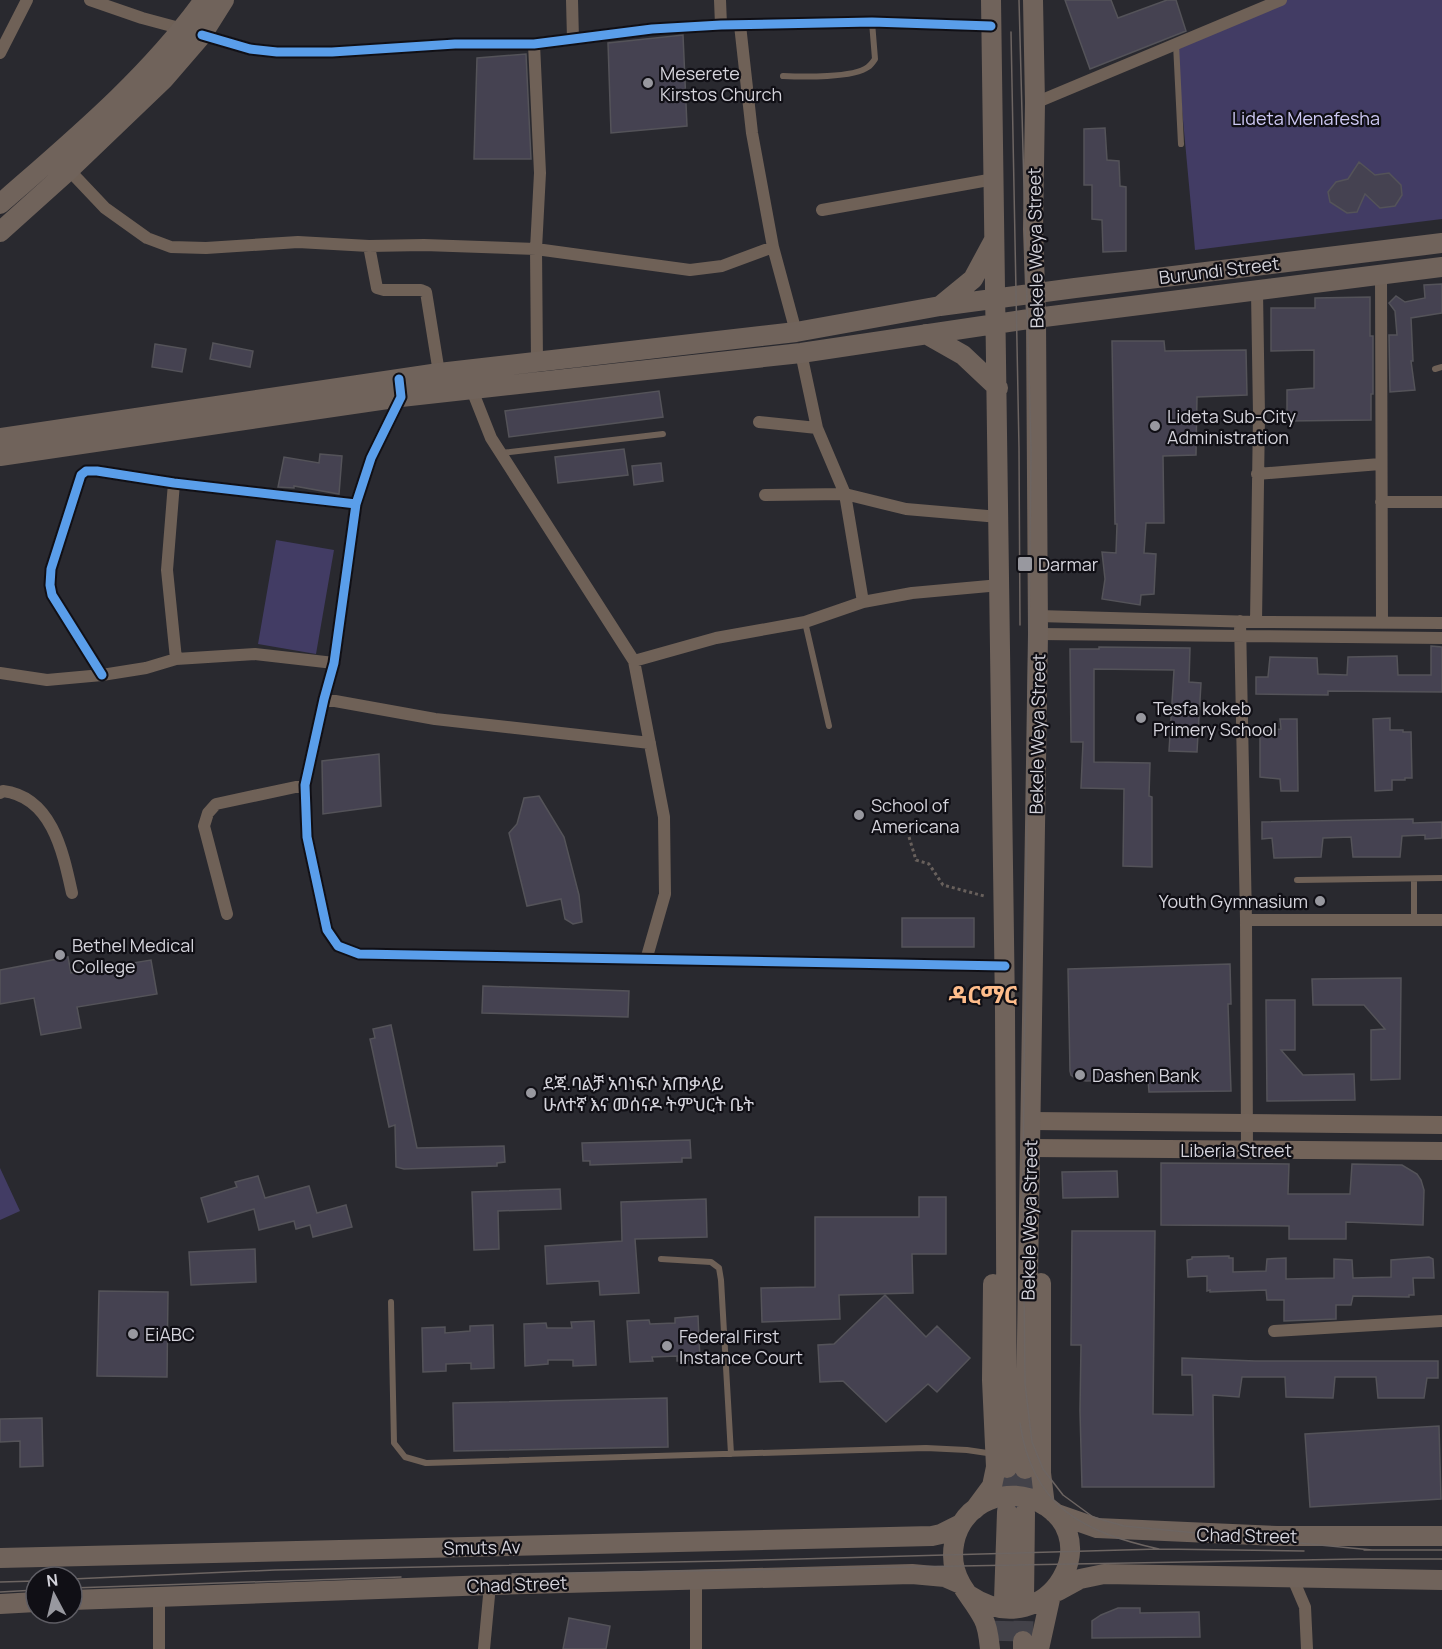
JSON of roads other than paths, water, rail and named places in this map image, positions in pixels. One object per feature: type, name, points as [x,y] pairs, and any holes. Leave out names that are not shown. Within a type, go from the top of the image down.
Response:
[{"type":"main road","points":[[0,232],[164,80],[192,32],[204,0]]},
{"type":"main road","points":[[0,204],[139,77],[192,32],[224,0]]},
{"type":"main road","name":"Bekele Weya Street","points":[[992,0],[1005,966],[1005,1010],[998,1046],[994,1165],[992,1380],[1009,1464]]},
{"type":"main road","name":"Bekele Weya Street","points":[[1009,1464],[1030,1170],[1031,1121],[1038,625],[1036,318],[1033,229],[1035,103],[1033,0]]},
{"type":"main road","points":[[940,306],[973,279],[995,238]]},
{"type":"main road","name":"Burundi Street","points":[[400,388],[440,373],[796,332],[940,306],[1442,243]]},
{"type":"main road","name":"Burundi Street","points":[[400,388],[441,393],[801,353],[1036,318],[1442,267]]},
{"type":"main road","points":[[926,334],[963,356],[998,388]]},
{"type":"main road","points":[[0,438],[400,388]]},
{"type":"main road","points":[[0,456],[400,388]]},
{"type":"main road","points":[[1028,1646],[1068,1570],[1071,1551],[1066,1531],[1050,1510],[1041,1473],[1041,1271],[1030,1170]]},
{"type":"main road","points":[[999,1646],[955,1572],[953,1552],[961,1524],[992,1486],[996,1467],[1009,1464]]},
{"type":"main road","points":[[975,1509],[993,1499],[1015,1496],[1026,1497],[1050,1510]]},
{"type":"main road","name":"Chad Street","points":[[1050,1510],[1085,1525],[1104,1529],[1277,1536],[1442,1536]]},
{"type":"main road","points":[[1004,1600],[1016,1512],[1024,1601]]},
{"type":"main road","name":"Smuts Av","points":[[0,1558],[918,1537],[941,1534],[961,1524]]},
{"type":"main road","name":"Chad Street","points":[[84,1600],[490,1585],[912,1574],[945,1577],[965,1590]]},
{"type":"main road","points":[[965,1590],[991,1609],[1011,1613],[1030,1610],[1080,1579],[1104,1574],[1442,1580]]},
{"type":"main road","points":[[0,1604],[24,1603]]},
{"type":"street","points":[[0,53],[27,0]]},
{"type":"street","points":[[90,0],[142,18],[250,49],[278,52],[534,44],[652,29],[721,25],[872,22],[991,26]]},
{"type":"street","points":[[572,0],[573,39]]},
{"type":"street","points":[[720,0],[721,25]]},
{"type":"street","points":[[1035,103],[1281,0]]},
{"type":"street","points":[[740,25],[752,133],[773,247],[796,332]]},
{"type":"street","points":[[534,44],[540,173],[536,249],[537,362]]},
{"type":"street","points":[[69,170],[105,208],[147,238],[171,247],[206,249],[298,242],[369,246],[424,245],[536,249],[690,270],[722,266],[773,247]]},
{"type":"street","points":[[822,210],[994,179]]},
{"type":"street","points":[[369,246],[377,288],[426,292],[440,373],[441,393]]},
{"type":"street","points":[[1381,275],[1382,623]]},
{"type":"street","points":[[1256,622],[1259,415],[1257,292]]},
{"type":"street","points":[[801,353],[817,428],[845,494],[863,602]]},
{"type":"street","points":[[400,388],[371,458],[356,504],[334,663],[305,785],[307,837],[327,930],[338,946],[360,954],[1005,966]]},
{"type":"street","points":[[472,390],[491,438],[634,661],[664,817],[665,894],[646,960]]},
{"type":"street","points":[[759,422],[817,428]]},
{"type":"street","points":[[1257,474],[1380,464]]},
{"type":"street","points":[[102,675],[52,595],[50,585],[51,569],[81,474],[86,471],[97,471],[174,483],[356,504]]},
{"type":"street","points":[[174,483],[167,570],[176,659]]},
{"type":"street","points":[[765,495],[845,494],[906,508],[999,517]]},
{"type":"street","points":[[1381,502],[1442,502]]},
{"type":"street","points":[[634,661],[716,638],[805,622],[863,602],[912,593],[1000,585]]},
{"type":"street","points":[[1240,621],[1246,920],[1247,1150]]},
{"type":"street","points":[[1038,625],[1240,621],[1442,624]]},
{"type":"street","points":[[1038,625],[1240,637],[1442,638]]},
{"type":"street","points":[[0,673],[46,680],[146,668],[176,659],[255,654],[334,663]]},
{"type":"street","points":[[324,699],[435,719],[650,743]]},
{"type":"street","points":[[227,914],[204,826],[208,813],[216,804],[305,785]]},
{"type":"street","points":[[1,790],[27,798],[42,812],[62,849],[72,893]]},
{"type":"street","points":[[1246,920],[1442,920]]},
{"type":"street","name":"Liberia Street","points":[[1031,1121],[1442,1125]]},
{"type":"street","name":"Liberia Street","points":[[1030,1148],[1442,1151]]},
{"type":"street","points":[[1274,1331],[1442,1322]]},
{"type":"street","points":[[696,1579],[696,1649]]},
{"type":"street","points":[[1293,1579],[1305,1607],[1307,1649]]},
{"type":"street","points":[[484,1649],[490,1585]]},
{"type":"street","points":[[159,1597],[159,1649]]},
{"type":"lane","points":[[783,76],[811,77],[844,74],[868,68],[875,59],[872,22]]},
{"type":"lane","points":[[1176,44],[1180,144]]},
{"type":"lane","points":[[1435,369],[1442,367]]},
{"type":"lane","points":[[501,453],[663,434]]},
{"type":"lane","points":[[805,622],[829,726]]},
{"type":"lane","points":[[1297,880],[1442,878]]},
{"type":"lane","points":[[1414,879],[1414,919]]},
{"type":"lane","points":[[662,1259],[711,1262],[719,1268],[731,1454]]},
{"type":"lane","points":[[391,1302],[394,1443],[405,1457],[426,1463],[926,1448],[968,1450],[1009,1464]]},
{"type":"tunnel","points":[[1007,1468],[1007,1512]]},
{"type":"tunnel","points":[[1025,1469],[1025,1513]]},
{"type":"tunnel","points":[[1003,1641],[1004,1600]]},
{"type":"tunnel","points":[[1023,1641],[1024,1601]]},
{"type":"tram line","points":[[1019,0],[1031,450],[1023,1178],[1025,1384],[1032,1442],[1043,1469],[1063,1495],[1093,1517],[1124,1526],[1372,1550]]},
{"type":"tram line","points":[[1011,32],[1020,625]]},
{"type":"tram line","points":[[1020,1423],[1026,1452],[1036,1476],[1049,1495],[1066,1511],[1085,1524],[1107,1534],[1159,1549]]},
{"type":"tram line","points":[[84,1578],[275,1570],[1159,1549],[1304,1551]]},
{"type":"tram line","points":[[1364,1550],[1442,1550]]},
{"type":"tram line","points":[[512,1574],[1442,1559]]},
{"type":"tram line","points":[[84,1588],[401,1577]]},
{"type":"tram line","points":[[0,1582],[24,1581]]},
{"type":"tram line","points":[[0,1592],[24,1591]]},
{"type":"place","name":"Meserete Kirstos Church","points":[[648,83]]},
{"type":"place","name":"Lideta Sub-City Administration","points":[[1155,426]]},
{"type":"place","name":"Darmar","points":[[1025,564]]},
{"type":"place","name":"Tesfa kokeb Primery School","points":[[1141,718]]},
{"type":"place","name":"School of Americana","points":[[859,815]]},
{"type":"place","name":"Youth Gymnasium","points":[[1320,901]]},
{"type":"place","name":"Bethel Medical College","points":[[60,955]]},
{"type":"place","name":"Dashen Bank","points":[[1080,1075]]},
{"type":"place","name":"ደጃ.ባልቻ አባነፍሶ አጠቃላይ ሁለተኛ እና መሰናዶ ትምህርት ቤት","points":[[531,1093]]},
{"type":"place","name":"EiABC","points":[[133,1334]]},
{"type":"place","name":"Federal First Instance Court","points":[[667,1346]]},
{"type":"district","name":"ዳርማር","points":[[983,993]]},
{"type":"park label","name":"Lideta Menafesha","points":[[1306,118]]}]
